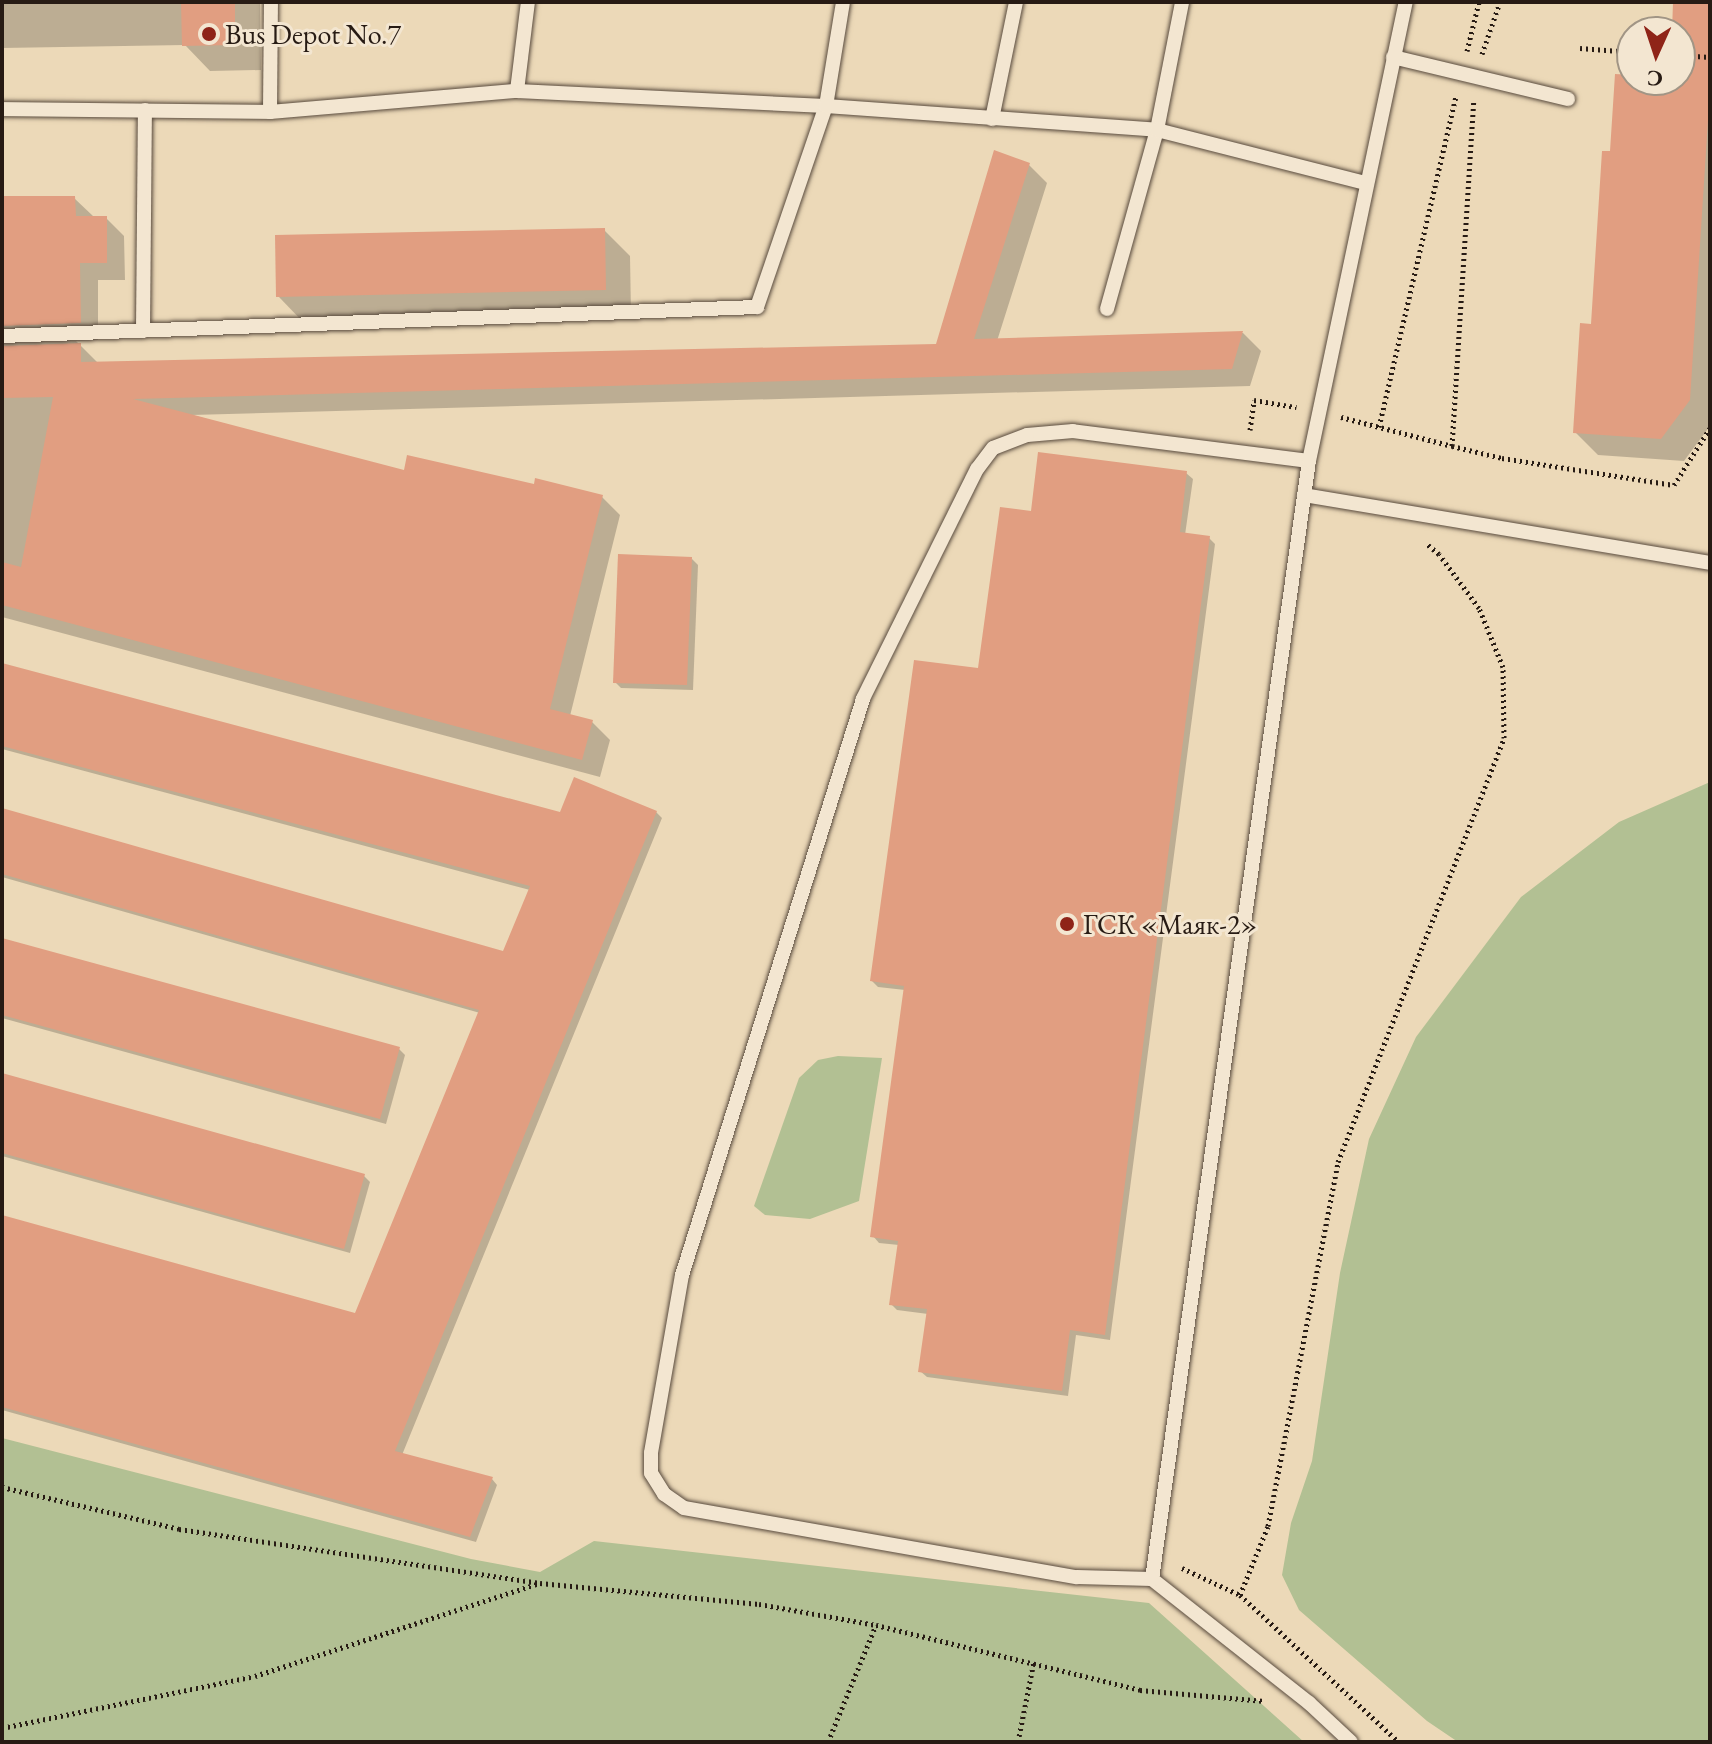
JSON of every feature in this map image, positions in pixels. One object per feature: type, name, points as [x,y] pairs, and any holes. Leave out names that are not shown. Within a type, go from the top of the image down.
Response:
[{"type":"lane","points":[[270,112],[271,2]]},
{"type":"lane","points":[[517,91],[528,2]]},
{"type":"lane","points":[[2,336],[757,307],[826,106],[843,2]]},
{"type":"lane","points":[[992,119],[1016,2]]},
{"type":"lane","points":[[1107,309],[1157,130],[1182,2]]},
{"type":"lane","points":[[1152,1579],[1309,461],[1365,183],[1406,2]]},
{"type":"lane","points":[[1393,57],[1568,99]]},
{"type":"lane","points":[[2,109],[270,112],[517,91],[826,106],[1157,130],[1365,183]]},
{"type":"lane","points":[[143,331],[145,110]]},
{"type":"lane","points":[[1309,461],[1073,431],[1027,435],[993,448],[977,469],[863,699],[682,1275],[651,1453],[651,1473],[664,1494],[684,1508],[1077,1577],[1152,1579],[1309,1703],[1351,1742]]},
{"type":"lane","points":[[1304,495],[1710,563]]},
{"type":"path","points":[[1379,427],[1468,74],[1479,2]]},
{"type":"path","points":[[1452,446],[1468,74],[1500,2]]},
{"type":"path","points":[[1580,48],[1616,51]]},
{"type":"path","points":[[1247,451],[1254,400],[1319,411],[1502,458],[1674,485],[1710,428]]},
{"type":"path","points":[[1240,1595],[1268,1526],[1338,1162],[1504,738],[1503,667],[1479,608],[1439,554],[1385,509]]},
{"type":"path","points":[[2,1487],[179,1529],[540,1583],[759,1604],[876,1625],[1034,1661],[1140,1690],[1221,1699],[1309,1703]]},
{"type":"path","points":[[1155,1555],[1240,1595],[1399,1742]]},
{"type":"path","points":[[2,1728],[255,1676],[540,1583]]},
{"type":"path","points":[[828,1742],[876,1625]]},
{"type":"path","points":[[1018,1742],[1034,1661]]},
{"type":"green space","points":[[1710,782],[1710,1742],[1458,1742],[1427,1721],[1299,1610],[1282,1575],[1291,1523],[1312,1461],[1340,1273],[1369,1139],[1416,1037],[1521,897],[1619,822]]},
{"type":"green space","points":[[838,1056],[882,1058],[859,1201],[810,1219],[765,1215],[754,1206],[799,1078],[818,1060]]},
{"type":"green space","points":[[2,1438],[471,1559],[540,1572],[594,1541],[1149,1603],[1304,1742],[2,1742]]},
{"type":"building","points":[[181,2],[235,2],[235,45],[182,46]]},
{"type":"building","points":[[1673,2],[1710,2],[1710,89],[1690,400],[1661,439],[1573,433],[1580,323],[1591,324],[1602,151],[1610,151],[1615,74],[1616,96],[1696,96],[1696,16],[1673,16]]},
{"type":"building","points":[[994,150],[1030,163],[974,339],[1243,331],[1232,369],[133,399],[404,470],[407,455],[534,484],[535,478],[603,495],[550,709],[593,720],[582,760],[2,605],[2,562],[21,567],[53,397],[2,398],[2,346],[81,343],[81,362],[936,344]]},
{"type":"building","points":[[2,196],[75,196],[76,216],[107,216],[107,263],[80,263],[81,323],[2,326]]},
{"type":"building","points":[[605,228],[606,290],[276,297],[275,235]]},
{"type":"building","name":"ГСК «Маяк-2»","points":[[1038,452],[1187,471],[1180,532],[1210,536],[1105,1335],[1070,1330],[1062,1391],[918,1372],[927,1309],[889,1305],[898,1241],[870,1237],[904,986],[870,981],[914,660],[978,668],[1000,507],[1031,511]]},
{"type":"building","points":[[618,554],[692,557],[687,685],[613,683]]},
{"type":"building","points":[[2,663],[560,812],[574,777],[657,811],[395,1451],[493,1477],[470,1537],[2,1407],[2,1215],[355,1313],[479,1010],[2,874],[2,808],[503,951],[530,886],[2,746]]},
{"type":"building","points":[[2,938],[400,1047],[380,1119],[2,1015]]},
{"type":"building","points":[[2,1073],[365,1174],[344,1249],[2,1153]]},
{"type":"place","name":"Bus Depot No.7","points":[[209,34]]},
{"type":"place","name":"ГСК «Маяк-2»","points":[[1067,924]]}]
